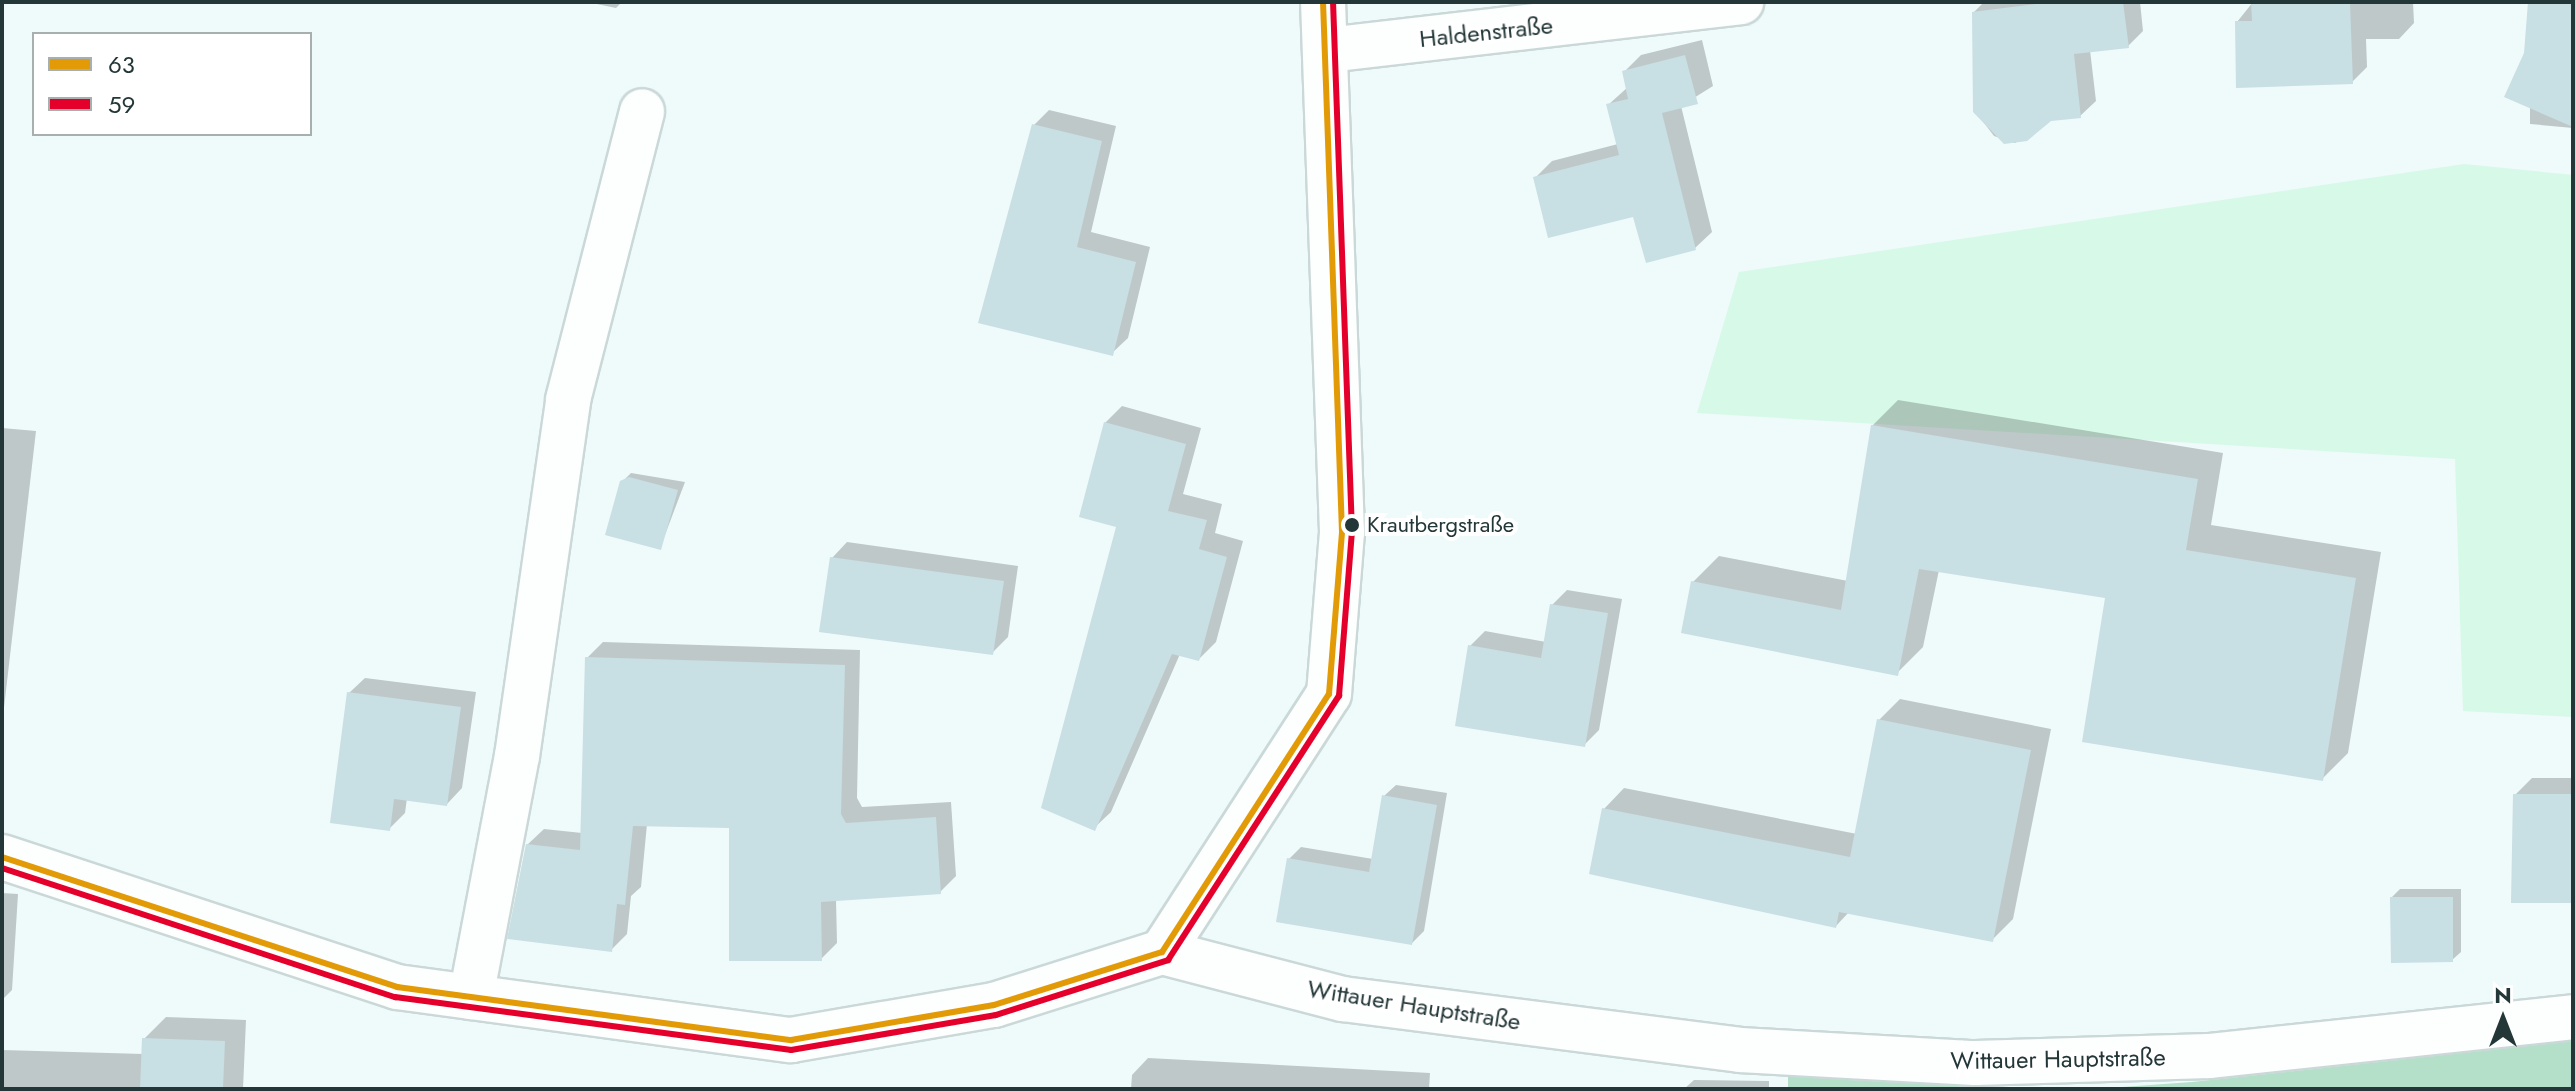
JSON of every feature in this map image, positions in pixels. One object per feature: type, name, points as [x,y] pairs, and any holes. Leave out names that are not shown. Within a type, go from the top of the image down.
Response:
[{"type":"street","points":[[2,857],[397,987],[791,1040],[994,1005],[1162,952],[1329,694],[1342,532],[1323,2]]},
{"type":"street","name":"Haldenstraße","points":[[1327,50],[1741,2]]},
{"type":"street","points":[[471,997],[517,756],[568,400],[642,111]]},
{"type":"street","name":"Wittauer Hauptstraße","points":[[1162,952],[1343,999],[1740,1050],[1975,1063],[2209,1056],[2573,1017]]},
{"type":"green space","points":[[2464,164],[2573,175],[2573,717],[2463,711],[2455,459],[1697,413],[1739,272]]},
{"type":"green space","points":[[2573,1041],[2573,1089],[2094,1089],[2192,1082]]},
{"type":"green space","points":[[1788,1073],[1998,1089],[1788,1089]]},
{"type":"building","points":[[2051,2],[2123,2],[2129,48],[2074,54],[2081,118],[2051,121],[2027,141],[2004,144],[1973,112],[1972,12]]},
{"type":"building","points":[[2251,2],[2350,2],[2353,84],[2236,88],[2235,21],[2252,21]]},
{"type":"building","points":[[2528,2],[2573,2],[2573,127],[2504,97],[2524,53]]},
{"type":"building","points":[[1685,55],[1698,104],[1662,113],[1696,250],[1646,263],[1633,217],[1548,238],[1533,177],[1619,155],[1606,104],[1628,99],[1622,71]]},
{"type":"building","points":[[1032,124],[1102,141],[1077,247],[1136,262],[1113,356],[978,323]]},
{"type":"building","points":[[1104,422],[1186,444],[1168,511],[1207,520],[1199,549],[1227,557],[1199,661],[1172,654],[1095,831],[1041,808],[1116,527],[1079,517]]},
{"type":"building","points":[[1871,425],[2198,479],[2186,550],[2356,578],[2323,781],[2082,742],[2105,598],[1919,569],[1898,676],[1681,633],[1691,581],[1841,610]]},
{"type":"building","points":[[629,477],[678,490],[661,550],[605,535],[620,481]]},
{"type":"building","points":[[830,557],[1004,581],[993,655],[819,632]]},
{"type":"building","points":[[1550,604],[1608,613],[1585,747],[1455,726],[1468,645],[1541,658]]},
{"type":"building","points":[[585,657],[845,665],[841,814],[846,823],[936,817],[941,894],[821,902],[822,961],[729,961],[729,828],[633,826],[625,905],[617,904],[612,952],[507,939],[526,844],[580,850]]},
{"type":"building","points":[[347,692],[461,707],[447,806],[394,799],[390,831],[330,823]]},
{"type":"building","points":[[1877,719],[2031,750],[1993,942],[1839,912],[1836,928],[1589,874],[1602,808],[1850,857]]},
{"type":"building","points":[[2513,794],[2573,794],[2573,903],[2511,903]]},
{"type":"building","points":[[1382,795],[1437,805],[1412,945],[1276,922],[1287,858],[1369,872]]},
{"type":"building","points":[[2390,897],[2453,897],[2453,962],[2391,963]]},
{"type":"building","points":[[142,1038],[225,1041],[223,1089],[140,1089]]},
{"type":"transit line","name":"63","points":[[2,857],[397,987],[791,1040],[994,1005],[1162,952],[1329,694],[1342,532],[1323,2]]},
{"type":"transit line","name":"59","points":[[2,868],[395,997],[791,1050],[996,1015],[1168,960],[1339,696],[1352,532],[1333,2]]},
{"type":"place","name":"Krautbergstraße","points":[[1352,525]]}]
